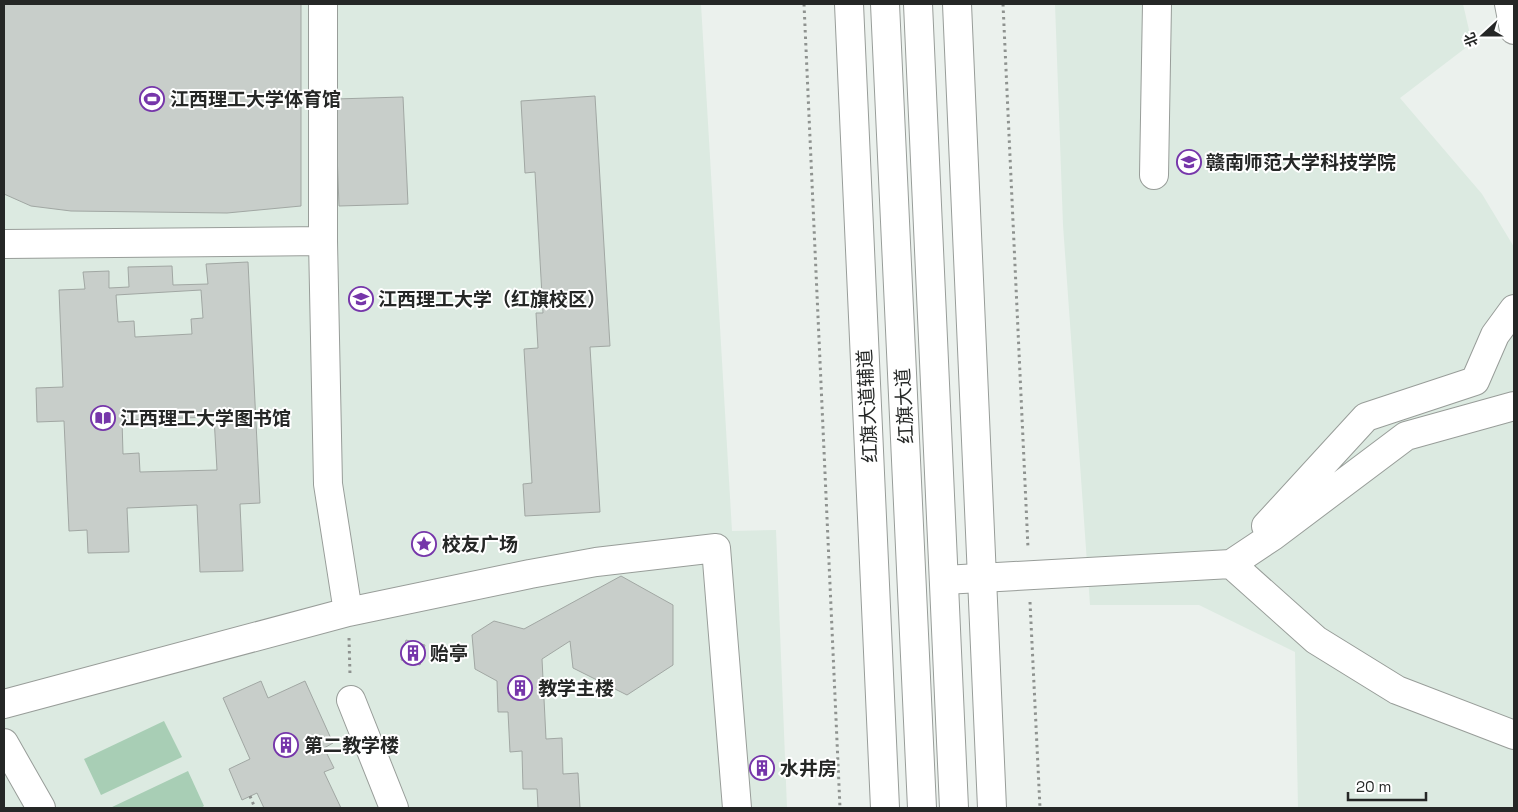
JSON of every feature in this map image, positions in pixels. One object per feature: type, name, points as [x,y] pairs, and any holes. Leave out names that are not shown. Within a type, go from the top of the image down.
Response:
[{"type":"main road","points":[[323,4],[323,242],[328,484],[349,624]]},
{"type":"main road","name":"红旗大道辅道","points":[[849,4],[885,808]]},
{"type":"main road","name":"红旗大道","points":[[885,4],[922,808]]},
{"type":"main road","name":"红旗大道","points":[[918,4],[954,808]]},
{"type":"main road","points":[[958,4],[992,808]]},
{"type":"main road","points":[[1154,175],[1157,4]]},
{"type":"main road","points":[[1509,4],[1514,30]]},
{"type":"main road","points":[[4,244],[323,242]]},
{"type":"main road","points":[[1231,564],[1366,417],[1475,381],[1495,335],[1514,309]]},
{"type":"main road","points":[[944,580],[1231,564],[1273,536],[1406,436],[1514,406]]},
{"type":"main road","points":[[4,704],[349,624],[530,574],[596,562],[716,548],[737,808]]},
{"type":"main road","points":[[1231,564],[1316,640],[1397,690],[1514,735]]},
{"type":"main road","points":[[351,700],[394,808]]},
{"type":"main road","points":[[4,743],[41,808]]},
{"type":"path","points":[[804,4],[840,808]]},
{"type":"path","points":[[1002,4],[1040,808]]},
{"type":"path","points":[[349,624],[351,700]]},
{"type":"path","points":[[250,796],[255,808]]},
{"type":"shaded area","name":"江西理工大学（红旗校区）","points":[[4,4],[701,4],[732,531],[776,530],[787,808],[4,808]]},
{"type":"shaded area","points":[[1055,4],[1463,4],[1472,43],[1400,98],[1482,194],[1514,247],[1514,808],[1298,808],[1295,652],[1199,605],[1090,605],[1063,225]]},
{"type":"green space","points":[[164,721],[182,757],[101,795],[84,759]]},
{"type":"green space","points":[[188,771],[204,806],[201,808],[110,808]]},
{"type":"building","name":"江西理工大学体育馆","points":[[4,4],[301,4],[301,206],[227,213],[71,211],[31,206],[4,194]]},
{"type":"building","points":[[595,96],[610,346],[590,347],[600,512],[525,516],[523,484],[532,483],[524,349],[538,348],[536,313],[543,313],[535,172],[525,173],[521,101]]},
{"type":"building","points":[[403,97],[408,204],[339,206],[335,99]]},
{"type":"building","name":"江西理工大学图书馆","points":[[248,262],[260,503],[240,504],[243,571],[200,572],[197,505],[127,508],[129,552],[88,553],[87,530],[69,531],[64,421],[37,422],[36,388],[63,387],[59,290],[85,289],[83,272],[109,271],[109,288],[129,287],[128,267],[172,266],[173,285],[208,284],[206,264]],"holes":[[[201,290],[203,318],[191,319],[192,334],[135,337],[134,321],[118,322],[116,295]],[[214,417],[217,470],[140,472],[139,453],[123,454],[122,420]]]},
{"type":"building","name":"教学主楼","points":[[621,576],[673,605],[673,665],[627,695],[573,668],[570,641],[542,659],[546,739],[562,738],[563,774],[578,773],[580,808],[538,808],[537,789],[523,789],[522,751],[510,752],[508,712],[498,712],[497,681],[475,669],[472,635],[494,621],[524,629]]},
{"type":"building","name":"贻亭","points":[[406,640],[425,645],[420,665],[401,660]]},
{"type":"building","name":"第二教学楼","points":[[261,681],[268,698],[305,681],[333,743],[324,748],[334,768],[324,772],[341,808],[264,808],[257,793],[242,800],[229,769],[250,759],[223,698]]},
{"type":"building","name":"水井房","points":[[762,758],[768,761],[771,767],[768,773],[762,776],[756,773],[753,767],[756,761]]},
{"type":"place","name":"江西理工大学体育馆","points":[[152,99]]},
{"type":"place","name":"赣南师范大学科技学院","points":[[1189,162]]},
{"type":"place","name":"江西理工大学（红旗校区）","points":[[361,299]]},
{"type":"place","name":"江西理工大学图书馆","points":[[103,418]]},
{"type":"place","name":"校友广场","points":[[424,544]]},
{"type":"place","name":"贻亭","points":[[413,653]]},
{"type":"place","name":"教学主楼","points":[[520,688]]},
{"type":"place","name":"第二教学楼","points":[[286,745]]},
{"type":"place","name":"水井房","points":[[762,768]]}]
